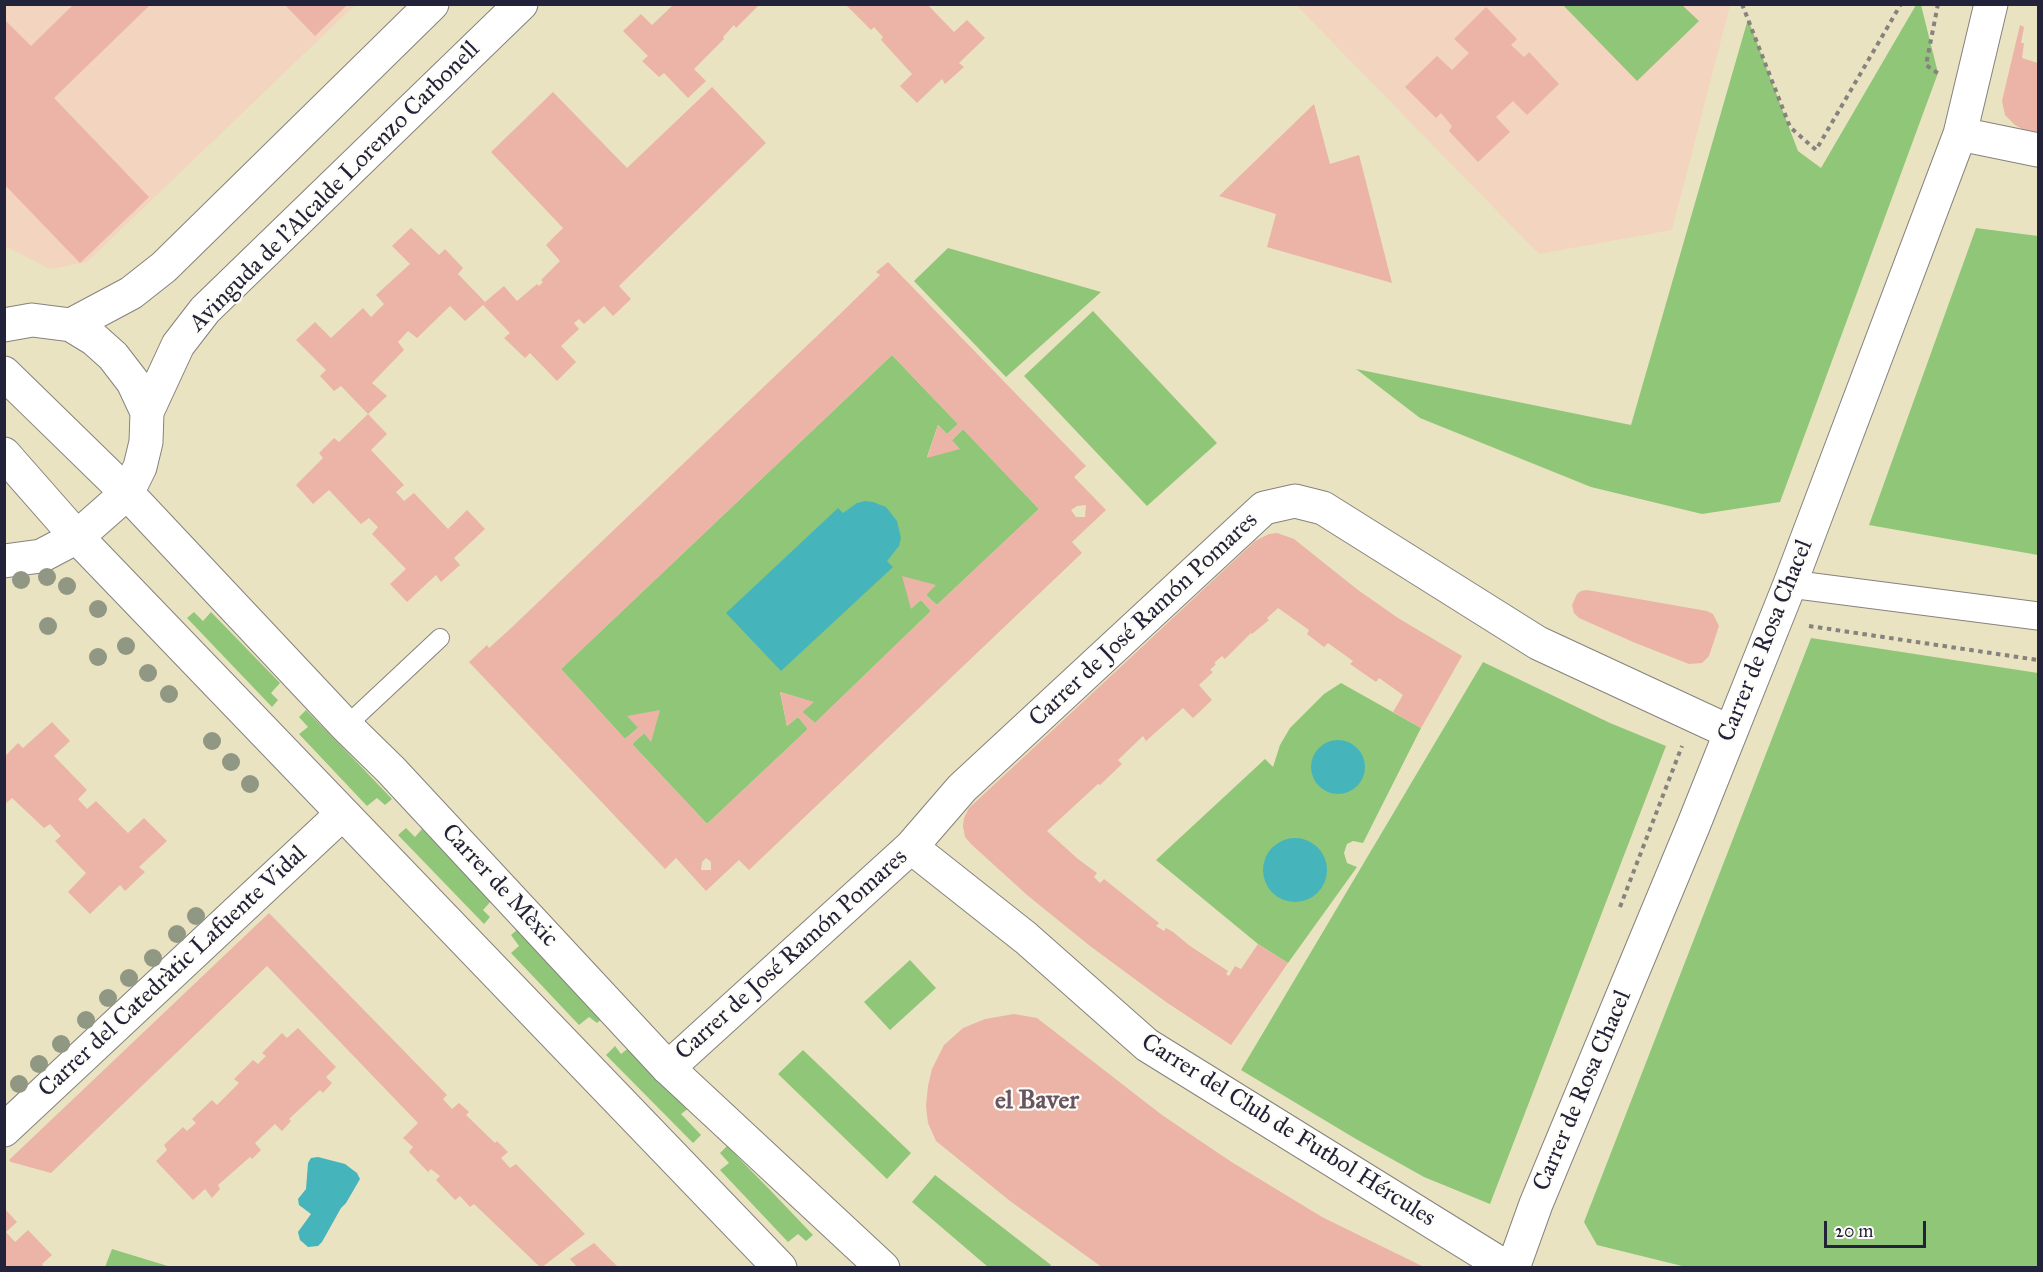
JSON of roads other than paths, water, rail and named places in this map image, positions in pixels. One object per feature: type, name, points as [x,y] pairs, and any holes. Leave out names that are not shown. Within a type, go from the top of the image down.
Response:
[{"type":"street","points":[[71,324],[131,293],[164,267],[432,4]]},
{"type":"street","name":"Avinguda de l'Alcalde Lorenzo Carbonell","points":[[4,561],[41,556],[77,537],[127,493],[140,467],[146,442],[147,412],[178,345],[205,310],[521,4]]},
{"type":"street","name":"Carrer de Rosa Chacel","points":[[1513,1268],[1536,1204],[1694,824],[1790,584],[1960,134],[1991,4]]},
{"type":"street","points":[[1960,134],[2038,150]]},
{"type":"street","name":"Avinguda de l'Alcalde Lorenzo Carbonell","points":[[4,325],[32,320],[71,324],[94,339],[113,356],[133,382],[147,412]]},
{"type":"street","points":[[4,373],[127,493]]},
{"type":"street","points":[[4,454],[77,537],[780,1268]]},
{"type":"street","name":"Carrer de Mèxic","points":[[127,493],[346,726],[399,779],[668,1068],[883,1268]]},
{"type":"street","name":"Carrer de José Ramón Pomares","points":[[668,1068],[911,847],[962,788],[1264,508],[1295,501],[1323,508],[1538,643],[1730,732]]},
{"type":"street","points":[[1790,584],[2038,616]]},
{"type":"street","name":"Carrer del Catedràtic Lafuente Vidal","points":[[4,1130],[342,814]]},
{"type":"street","name":"Carrer del Club de Futbol Hércules","points":[[911,847],[1026,938],[1147,1045],[1507,1268]]},
{"type":"lane","points":[[346,726],[440,638]]},
{"type":"water","points":[[865,501],[886,507],[897,521],[901,538],[899,546],[887,561],[893,567],[781,671],[726,613],[838,508],[843,513],[857,503]]},
{"type":"water","points":[[1333,740],[1343,740],[1353,744],[1361,752],[1365,767],[1361,782],[1353,790],[1343,794],[1333,794],[1323,790],[1315,782],[1311,772],[1311,762],[1315,752],[1323,744]]},
{"type":"water","points":[[1289,838],[1301,838],[1318,847],[1325,858],[1327,870],[1325,882],[1318,893],[1301,902],[1289,902],[1277,897],[1268,888],[1263,876],[1263,864],[1268,852],[1277,843]]},
{"type":"water","points":[[318,1157],[345,1164],[357,1173],[360,1179],[322,1242],[318,1246],[308,1247],[300,1240],[298,1232],[311,1214],[299,1205],[298,1199],[306,1189],[308,1163],[311,1158]]},
{"type":"district","name":"el Baver","points":[[1037,1102]]}]
